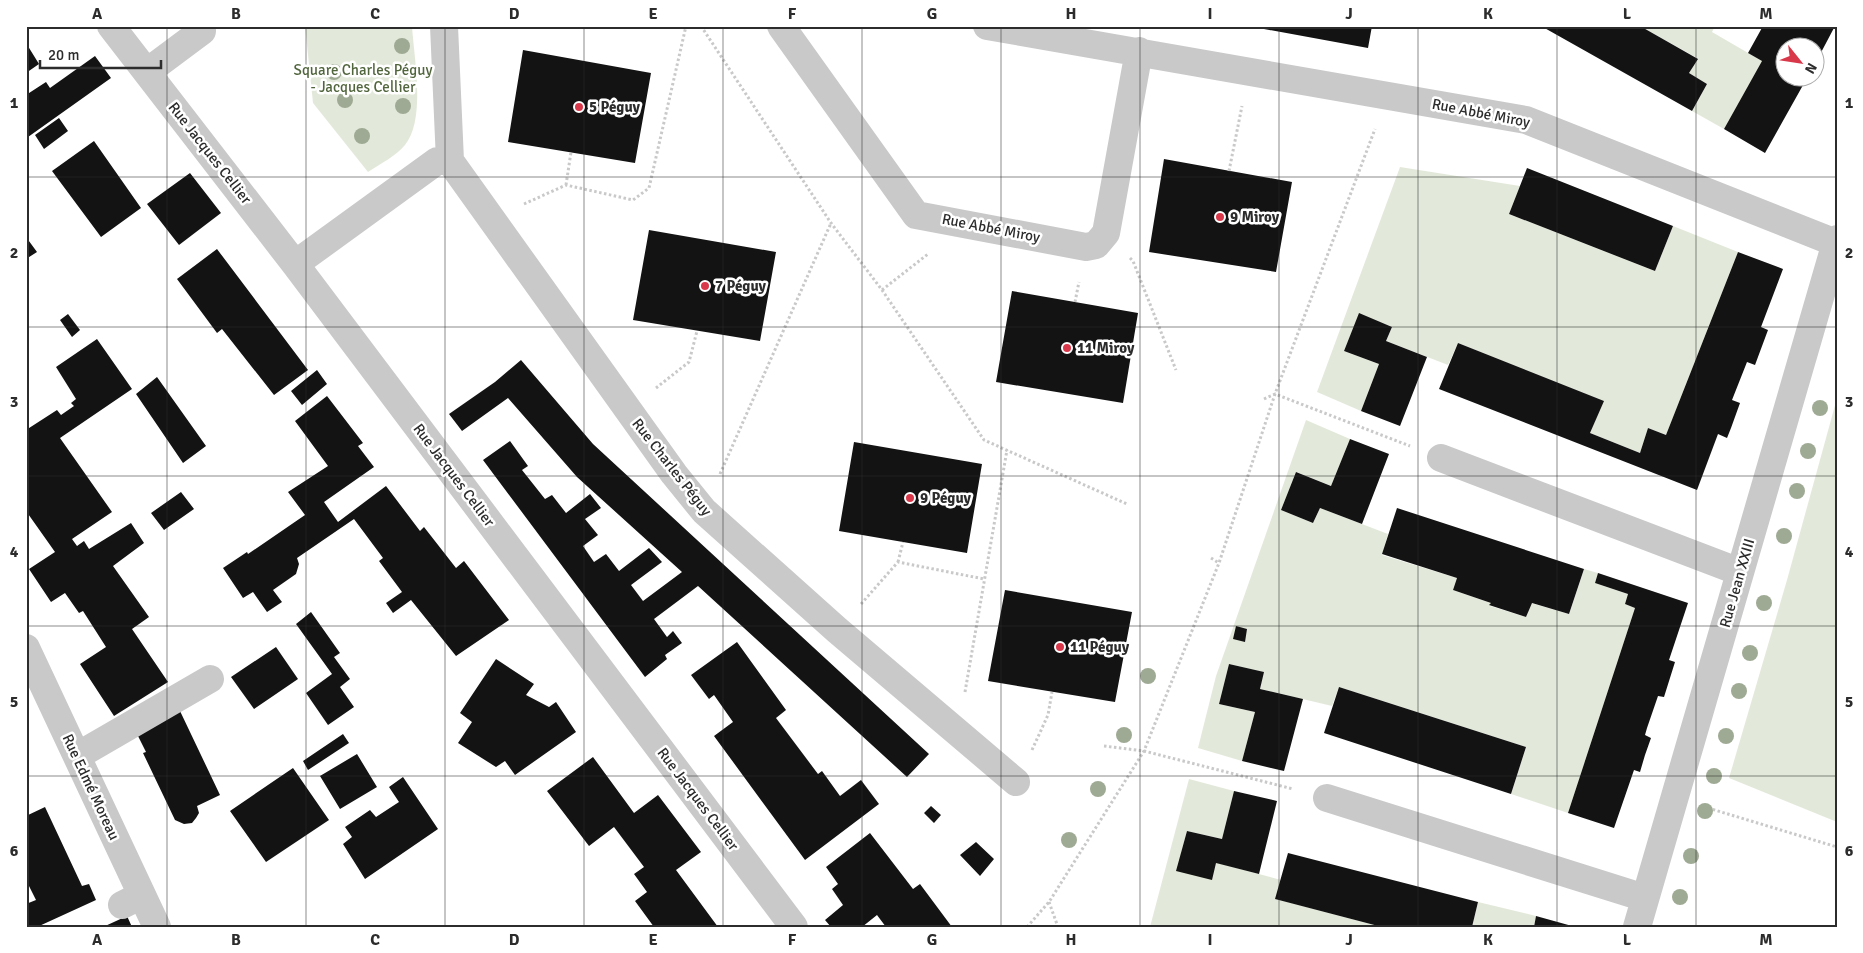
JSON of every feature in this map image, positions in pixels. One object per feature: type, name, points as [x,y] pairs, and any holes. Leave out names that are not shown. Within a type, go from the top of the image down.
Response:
[{"type":"street","name":"Rue Jacques Cellier","points":[[111,26],[295,264],[794,927]]},
{"type":"street","points":[[147,72],[202,31],[202,26]]},
{"type":"street","points":[[295,264],[437,161],[450,161],[444,26]]},
{"type":"street","name":"Rue Abbé Miroy","points":[[781,26],[916,215],[1086,247],[1096,245],[1106,233]]},
{"type":"street","name":"Rue Abbé Miroy","points":[[987,26],[1526,120],[1836,241]]},
{"type":"street","points":[[1106,233],[1139,51]]},
{"type":"street","name":"Rue Charles Péguy","points":[[450,161],[674,474],[704,510],[837,630],[1016,782]]},
{"type":"street","name":"Rue Jean XXIII","points":[[1637,927],[1676,798],[1836,241]]},
{"type":"street","points":[[1441,458],[1740,572]]},
{"type":"street","name":"Rue Edmé Moreau","points":[[26,648],[76,756],[132,900],[157,927]]},
{"type":"street","points":[[76,756],[210,679]]},
{"type":"street","points":[[1327,798],[1645,898]]},
{"type":"path","points":[[492,219],[566,185],[632,200],[649,188],[686,26]]},
{"type":"path","points":[[701,26],[831,223],[882,290],[984,440],[1127,504]]},
{"type":"path","points":[[1229,170],[1249,71]]},
{"type":"path","points":[[1027,927],[1049,902],[1144,751],[1219,563],[1276,394],[1388,96]]},
{"type":"path","points":[[566,185],[572,152]]},
{"type":"path","points":[[882,290],[938,246],[947,220]]},
{"type":"path","points":[[704,510],[831,223]]},
{"type":"path","points":[[1106,233],[1133,261],[1176,370]]},
{"type":"path","points":[[628,410],[690,362],[697,331]]},
{"type":"path","points":[[1264,399],[1276,394],[1441,458]]},
{"type":"path","points":[[961,737],[963,700],[1007,450]]},
{"type":"path","points":[[837,630],[898,562],[903,542]]},
{"type":"path","points":[[1211,558],[1219,563]]},
{"type":"path","points":[[898,562],[984,578]]},
{"type":"path","points":[[1016,782],[1048,715],[1052,692]]},
{"type":"path","points":[[1104,746],[1144,751],[1327,798]]},
{"type":"path","points":[[1676,798],[1837,846]]},
{"type":"path","points":[[1049,902],[1058,927]]},
{"type":"green space","name":"Square Charles Péguy - Jacques Cellier","points":[[305,26],[412,26],[417,104],[411,134],[405,145],[397,153],[368,172],[313,103]]},
{"type":"green space","points":[[1640,26],[1715,26],[1712,32],[1762,61],[1724,129],[1692,111],[1707,84],[1689,73],[1697,58]]},
{"type":"green space","points":[[1400,167],[1520,186],[1509,214],[1655,271],[1673,226],[1738,252],[1666,435],[1648,428],[1640,453],[1590,433],[1603,401],[1458,343],[1448,365],[1386,341],[1392,327],[1359,314],[1344,351],[1379,364],[1361,411],[1317,392]]},
{"type":"green space","points":[[1837,398],[1837,822],[1729,778],[1787,580]]},
{"type":"green space","points":[[1306,420],[1350,439],[1331,486],[1296,472],[1281,510],[1313,523],[1320,508],[1388,534],[1382,555],[1457,578],[1453,590],[1491,603],[1490,606],[1526,617],[1531,603],[1569,614],[1584,569],[1598,573],[1595,583],[1628,594],[1625,604],[1635,608],[1568,813],[1511,794],[1526,747],[1339,687],[1332,706],[1260,689],[1263,672],[1229,664],[1219,704],[1255,712],[1242,761],[1198,748],[1216,676]]},
{"type":"green space","points":[[1189,779],[1234,791],[1222,839],[1187,831],[1181,853],[1281,880],[1276,899],[1382,927],[1150,927]]},
{"type":"green space","points":[[1478,902],[1536,916],[1534,927],[1472,927]]},
{"type":"building","points":[[1248,26],[1372,26],[1368,48]]},
{"type":"building","points":[[1541,26],[1640,26],[1698,59],[1689,73],[1707,84],[1692,111]]},
{"type":"building","points":[[1763,26],[1835,26],[1826,43],[1826,38],[1776,38],[1776,88],[1801,88],[1765,153],[1724,129],[1762,61],[1748,53]]},
{"type":"building","points":[[26,43],[39,64],[26,73]]},
{"type":"building","name":"5 Péguy","points":[[523,50],[651,73],[635,163],[508,142]]},
{"type":"building","points":[[95,56],[111,78],[28,137],[26,134],[26,95],[46,82],[50,88]]},
{"type":"building","points":[[59,118],[68,131],[44,149],[35,135]]},
{"type":"building","points":[[94,141],[141,208],[101,237],[52,171]]},
{"type":"building","name":"9 Miroy","points":[[1164,159],[1292,182],[1276,272],[1149,252]]},
{"type":"building","points":[[1527,168],[1673,226],[1655,271],[1509,214]]},
{"type":"building","points":[[190,173],[221,213],[179,245],[147,204]]},
{"type":"building","name":"7 Péguy","points":[[649,230],[776,252],[760,341],[633,320]]},
{"type":"building","points":[[26,237],[37,252],[26,259]]},
{"type":"building","points":[[217,249],[308,370],[274,395],[222,329],[217,333],[177,279]]},
{"type":"building","points":[[1738,252],[1783,269],[1761,327],[1768,330],[1755,365],[1747,362],[1732,400],[1740,403],[1731,428],[1727,438],[1718,434],[1697,490],[1439,389],[1458,343],[1604,401],[1590,433],[1640,453],[1648,428],[1666,435]]},
{"type":"building","name":"11 Miroy","points":[[1012,291],[1138,313],[1123,403],[996,382]]},
{"type":"building","points":[[1359,313],[1392,327],[1386,341],[1427,357],[1400,426],[1361,411],[1379,364],[1344,351]]},
{"type":"building","points":[[68,314],[80,330],[72,337],[60,320]]},
{"type":"building","points":[[97,339],[132,389],[60,438],[112,512],[72,539],[77,546],[84,541],[89,549],[131,523],[144,543],[113,566],[149,617],[132,629],[168,682],[114,716],[80,664],[106,647],[83,611],[79,613],[65,593],[51,602],[29,569],[55,552],[26,511],[26,462],[29,460],[26,456],[26,430],[57,410],[61,415],[74,406],[71,403],[76,399],[56,367]]},
{"type":"building","points":[[521,360],[593,444],[929,754],[907,777],[698,586],[654,619],[667,637],[673,631],[682,643],[665,655],[667,659],[645,677],[483,460],[510,441],[528,466],[522,470],[545,499],[552,495],[566,513],[590,494],[601,508],[585,519],[598,535],[583,546],[594,562],[606,554],[619,571],[649,548],[662,562],[631,585],[643,601],[682,572],[577,477],[508,398],[462,431],[449,414],[495,382]]},
{"type":"building","points":[[317,370],[327,384],[302,405],[291,391]]},
{"type":"building","points":[[157,377],[206,446],[183,463],[136,394]]},
{"type":"building","points":[[327,396],[363,443],[358,446],[374,467],[324,502],[338,522],[386,486],[420,531],[424,527],[456,568],[464,561],[509,620],[456,656],[411,600],[393,613],[386,603],[402,592],[379,561],[383,558],[354,519],[297,558],[299,564],[296,574],[273,590],[282,602],[267,612],[253,592],[243,598],[223,568],[247,552],[248,554],[305,515],[288,492],[328,466],[295,421]]},
{"type":"building","points":[[1350,439],[1389,454],[1362,524],[1320,508],[1313,523],[1281,510],[1296,472],[1331,486]]},
{"type":"building","name":"9 Péguy","points":[[854,442],[982,464],[967,553],[839,531]]},
{"type":"building","points":[[181,492],[194,509],[164,530],[151,513]]},
{"type":"building","points":[[1397,508],[1584,569],[1569,614],[1532,603],[1526,617],[1489,605],[1491,603],[1453,590],[1457,578],[1382,554]]},
{"type":"building","points":[[1598,573],[1688,603],[1669,660],[1675,662],[1664,697],[1658,696],[1645,735],[1651,738],[1640,772],[1634,770],[1614,828],[1568,813],[1635,608],[1625,604],[1628,594],[1595,583]]},
{"type":"building","name":"11 Péguy","points":[[1005,590],[1132,612],[1115,702],[988,681]]},
{"type":"building","points":[[311,612],[340,653],[334,657],[350,679],[340,687],[354,707],[328,725],[306,693],[332,674],[296,624]]},
{"type":"building","points":[[1236,626],[1247,629],[1245,642],[1233,639]]},
{"type":"building","points":[[737,642],[786,710],[776,718],[818,774],[822,771],[840,796],[861,780],[879,804],[805,860],[714,736],[733,722],[714,695],[709,699],[691,675]]},
{"type":"building","points":[[276,647],[298,679],[254,709],[231,677]]},
{"type":"building","points":[[496,659],[534,684],[526,695],[549,707],[556,702],[576,732],[515,775],[505,761],[496,767],[458,743],[472,722],[460,713]]},
{"type":"building","points":[[1229,664],[1264,672],[1260,689],[1303,699],[1284,771],[1242,761],[1255,712],[1219,704]]},
{"type":"building","points":[[1339,687],[1526,747],[1511,794],[1324,733]]},
{"type":"building","points":[[180,711],[220,795],[197,806],[199,813],[196,818],[192,823],[184,824],[175,820],[143,753],[146,752],[136,732]]},
{"type":"building","points":[[343,734],[349,743],[308,770],[303,761]]},
{"type":"building","points":[[357,754],[377,787],[340,809],[320,776]]},
{"type":"building","points":[[593,757],[634,813],[658,795],[701,852],[676,870],[718,927],[654,927],[635,901],[647,892],[634,874],[644,867],[614,827],[589,846],[547,791]]},
{"type":"building","points":[[293,768],[329,820],[266,862],[230,811]]},
{"type":"building","points":[[403,777],[438,829],[365,879],[343,844],[352,837],[345,827],[370,810],[376,817],[399,802],[389,787]]},
{"type":"building","points":[[1234,791],[1277,801],[1259,874],[1216,863],[1212,880],[1176,871],[1187,831],[1222,839]]},
{"type":"building","points":[[931,806],[941,815],[934,823],[924,813]]},
{"type":"building","points":[[45,807],[82,886],[89,884],[96,900],[37,927],[26,927],[26,904],[36,900],[26,880],[26,816]]},
{"type":"building","points":[[870,833],[913,889],[920,884],[952,927],[886,927],[877,915],[862,927],[831,927],[825,920],[843,905],[832,889],[838,884],[826,867]]},
{"type":"building","points":[[976,842],[994,859],[980,876],[960,855]]},
{"type":"building","points":[[1288,853],[1478,902],[1472,927],[1382,927],[1275,899]]},
{"type":"building","points":[[127,916],[132,927],[103,927]]},
{"type":"building","points":[[1536,916],[1572,926],[1572,927],[1534,927]]},
{"type":"place","name":"5 Péguy","points":[[579,107]]},
{"type":"place","name":"9 Miroy","points":[[1220,217]]},
{"type":"place","name":"7 Péguy","points":[[705,286]]},
{"type":"place","name":"11 Miroy","points":[[1067,348]]},
{"type":"place","name":"9 Péguy","points":[[910,498]]},
{"type":"place","name":"11 Péguy","points":[[1060,647]]}]
